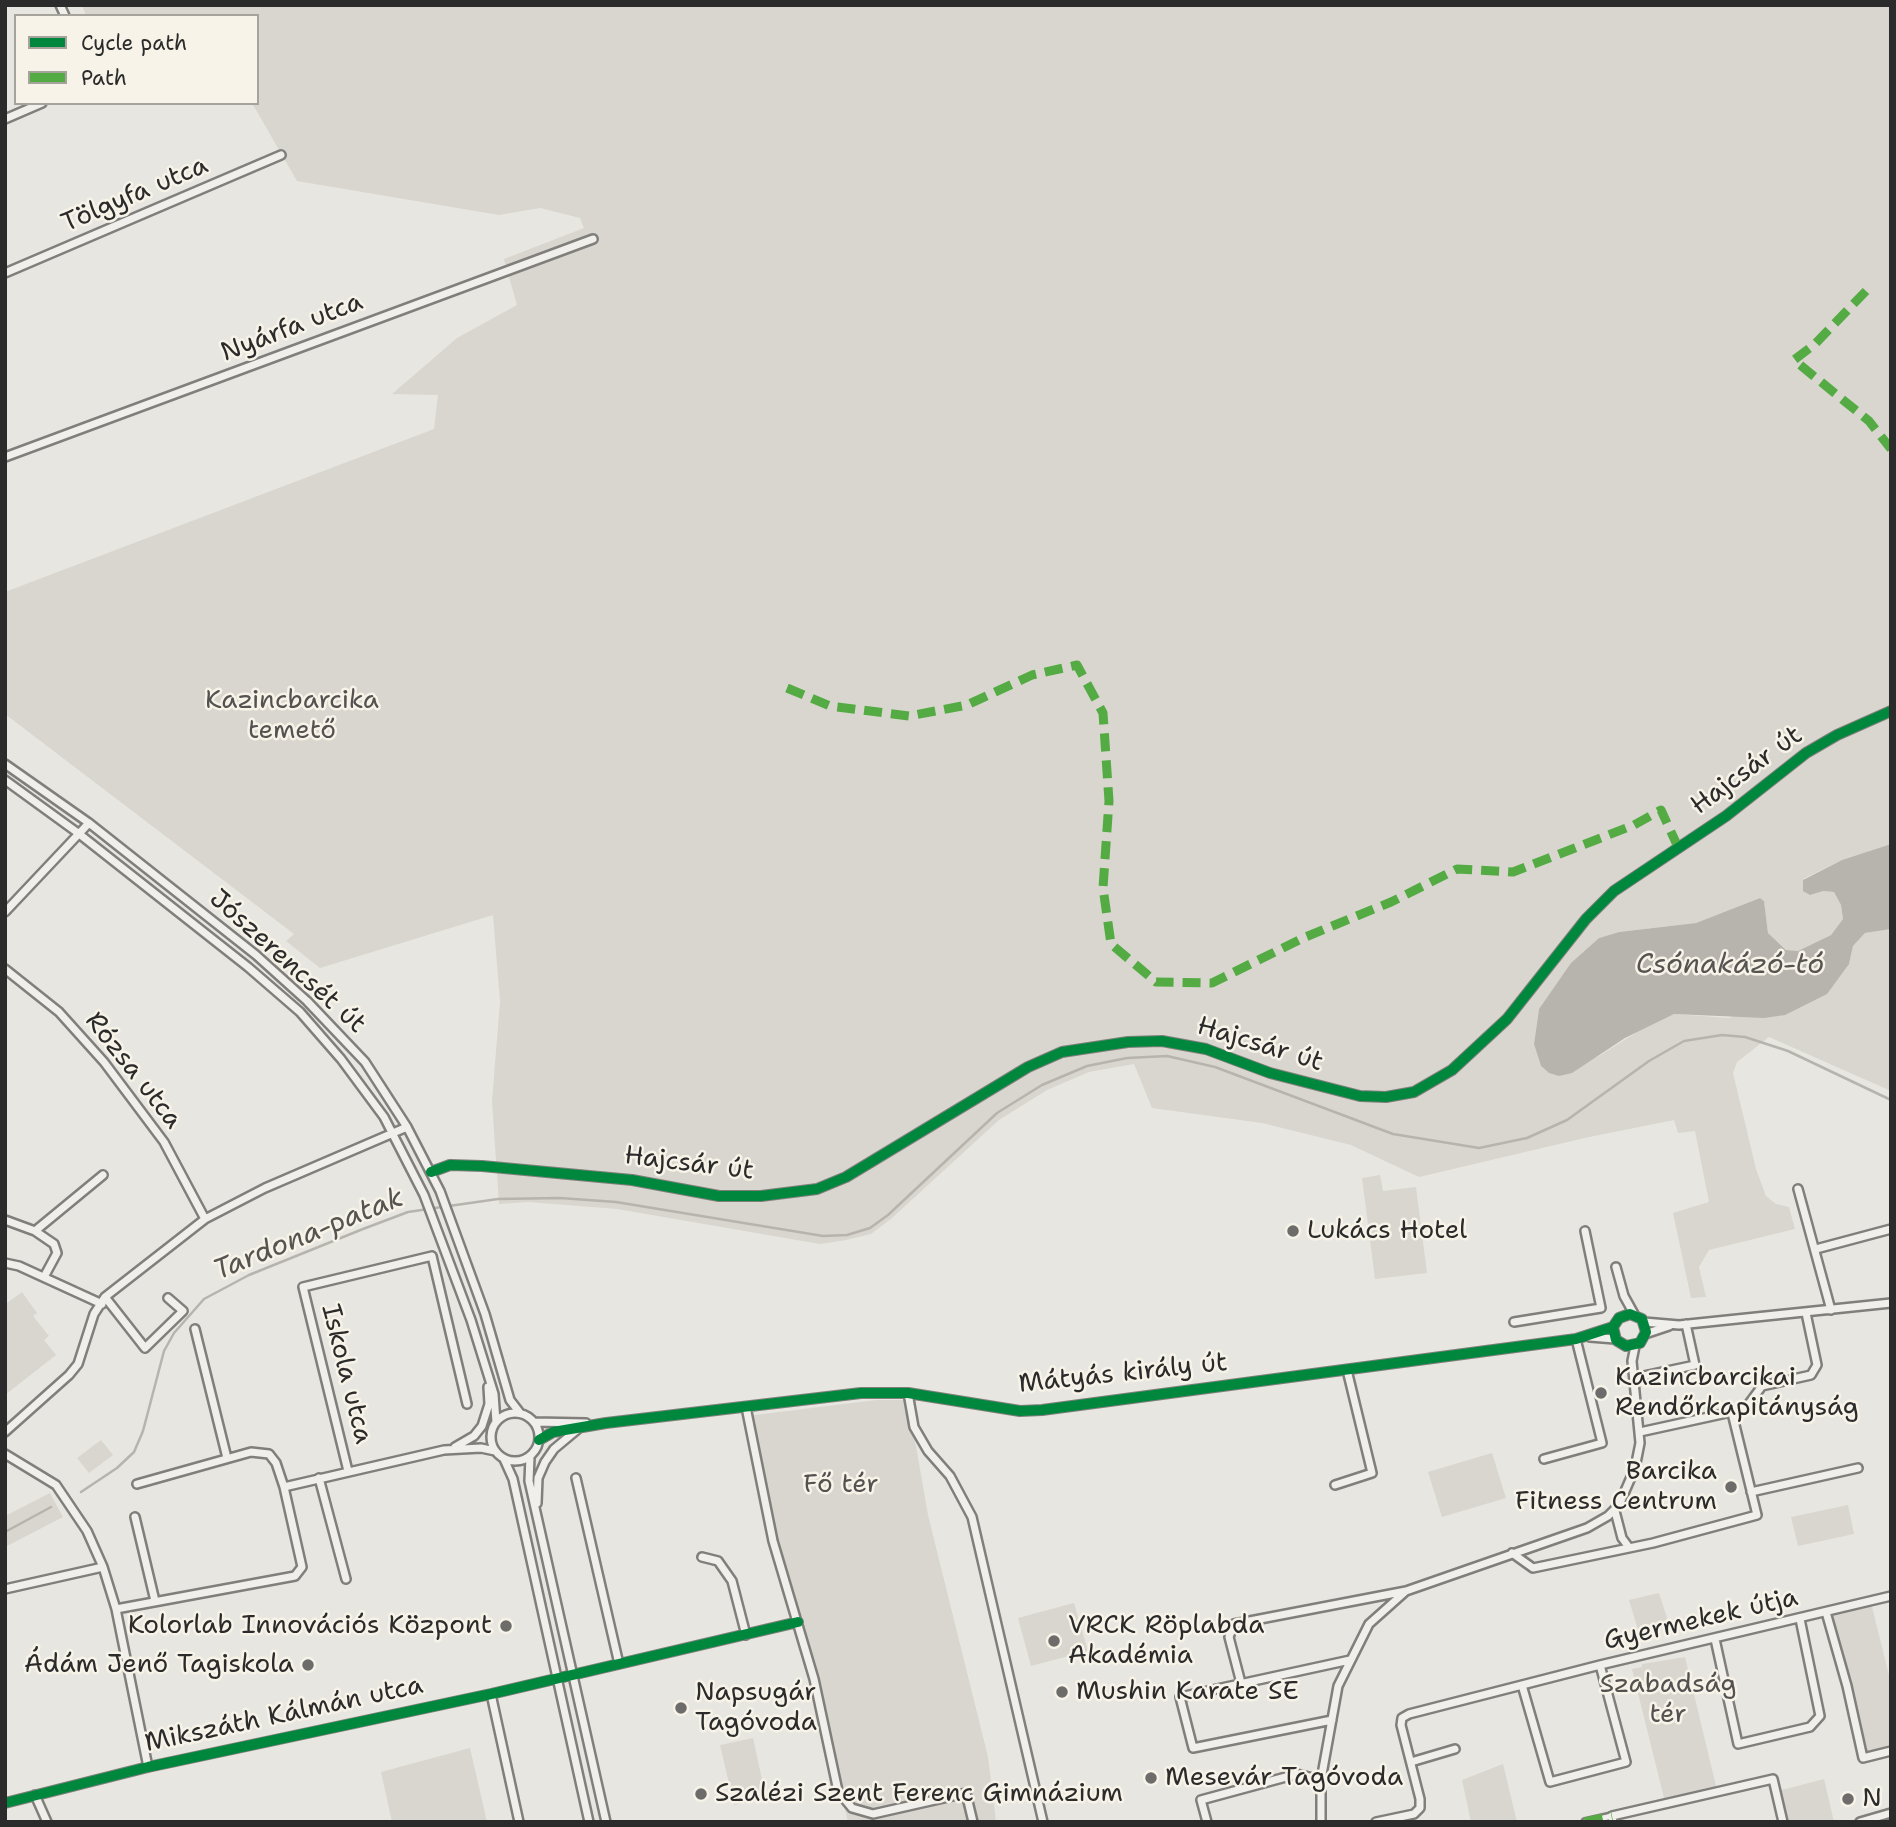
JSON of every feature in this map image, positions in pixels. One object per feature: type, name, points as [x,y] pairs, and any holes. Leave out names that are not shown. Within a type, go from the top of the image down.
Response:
[{"type":"street","points":[[5,119],[37,105]]},
{"type":"street","name":"Tölgyfa utca","points":[[5,273],[281,155]]},
{"type":"street","name":"Nyárfa utca","points":[[5,457],[593,239]]},
{"type":"street","name":"Hajcsár út","points":[[431,1172],[450,1165],[482,1166],[632,1180],[719,1196],[761,1196],[817,1189],[846,1177],[1045,1059],[1071,1050],[1146,1041],[1206,1049],[1270,1073],[1360,1096],[1386,1097],[1414,1092],[1452,1070],[1507,1019],[1586,919],[1614,891],[1726,816],[1806,753],[1891,710]]},
{"type":"street","name":"Jószerencsét út","points":[[5,764],[89,823],[256,955],[307,1001],[365,1062],[407,1127],[453,1220],[485,1314],[510,1400],[520,1413]]},
{"type":"street","name":"Jószerencsét út","points":[[5,780],[78,833],[248,967],[300,1012],[341,1059],[394,1134],[424,1195],[471,1321],[494,1394],[494,1425]]},
{"type":"street","points":[[5,912],[89,823]]},
{"type":"street","name":"Rózsa utca","points":[[5,969],[59,1012],[104,1062],[164,1142],[205,1219]]},
{"type":"street","points":[[5,1432],[78,1364],[88,1327],[103,1301],[205,1219],[265,1188],[407,1127]]},
{"type":"street","points":[[36,1231],[103,1175]]},
{"type":"street","points":[[1798,1189],[1831,1310]]},
{"type":"street","points":[[5,1220],[36,1231],[56,1249],[54,1259],[44,1277]]},
{"type":"street","points":[[1816,1249],[1891,1230]]},
{"type":"street","points":[[1514,1322],[1601,1308],[1585,1231]]},
{"type":"street","name":"Iskola utca","points":[[348,1471],[303,1287],[432,1256],[467,1404]]},
{"type":"street","points":[[5,1263],[103,1301],[145,1348],[183,1311],[169,1298]]},
{"type":"street","points":[[1616,1267],[1623,1296],[1645,1330]]},
{"type":"street","points":[[1241,1683],[1229,1637],[1234,1624],[1406,1591],[1587,1528],[1615,1511],[1634,1468],[1640,1432],[1632,1361],[1613,1327],[1620,1317],[1623,1296]]},
{"type":"street","points":[[1624,1344],[1645,1330],[1670,1325],[1891,1303]]},
{"type":"street","points":[[1640,1432],[1732,1413],[1750,1406],[1762,1386],[1806,1376],[1815,1369],[1806,1313]]},
{"type":"street","points":[[1620,1317],[1634,1314]]},
{"type":"street","points":[[1634,1378],[1695,1365],[1686,1324]]},
{"type":"street","points":[[1645,1330],[1670,1325]]},
{"type":"street","name":"Mátyás király út","points":[[540,1440],[553,1432],[606,1423],[861,1393],[908,1393],[1020,1411],[1576,1339],[1613,1327]]},
{"type":"street","points":[[195,1329],[227,1458]]},
{"type":"street","name":"Mátyás király út","points":[[1589,1336],[1624,1344]]},
{"type":"street","points":[[1544,1459],[1602,1443],[1576,1339]]},
{"type":"street","points":[[465,1443],[478,1432],[488,1414],[489,1391],[484,1365]]},
{"type":"street","points":[[1335,1485],[1372,1473],[1347,1370]]},
{"type":"street","points":[[908,1393],[914,1427],[928,1451],[950,1476],[972,1517],[1043,1822]]},
{"type":"street","points":[[746,1407],[774,1541],[798,1622],[843,1798],[863,1814],[873,1814],[966,1793],[973,1822]]},
{"type":"street","points":[[444,1450],[465,1443],[507,1414],[520,1413],[534,1422],[606,1423]]},
{"type":"street","points":[[1512,1553],[1533,1568],[1628,1546],[1653,1543],[1757,1515],[1732,1413]]},
{"type":"street","points":[[534,1422],[540,1440],[530,1457],[529,1481],[606,1822]]},
{"type":"street","points":[[494,1425],[491,1441],[495,1451],[504,1459],[513,1479],[555,1679],[589,1822]]},
{"type":"street","points":[[538,1514],[541,1470],[554,1449],[581,1427]]},
{"type":"street","name":"Iskola utca","points":[[284,1487],[444,1450],[481,1448],[495,1451]]},
{"type":"street","points":[[116,1609],[295,1576],[302,1567],[284,1487],[276,1463],[269,1454],[251,1452],[137,1484]]},
{"type":"street","points":[[5,1454],[56,1485],[87,1531],[103,1567],[116,1609],[148,1767]]},
{"type":"street","points":[[504,1459],[517,1462],[530,1457]]},
{"type":"street","points":[[1751,1492],[1858,1468]]},
{"type":"street","points":[[319,1478],[346,1579]]},
{"type":"street","points":[[576,1478],[619,1664]]},
{"type":"street","points":[[1615,1511],[1622,1538],[1628,1546]]},
{"type":"street","points":[[135,1517],[155,1601]]},
{"type":"street","points":[[702,1557],[718,1561],[732,1581],[746,1635]]},
{"type":"street","points":[[5,1589],[103,1567]]},
{"type":"street","points":[[1321,1822],[1321,1780],[1338,1686],[1369,1624],[1406,1591]]},
{"type":"street","name":"Gyermekek útja","points":[[1411,1762],[1401,1725],[1402,1718],[1600,1665],[1891,1596]]},
{"type":"street","points":[[1826,1612],[1847,1686],[1863,1758],[1891,1751]]},
{"type":"street","points":[[1715,1639],[1738,1744],[1810,1727],[1819,1716],[1800,1619]]},
{"type":"street","name":"Mikszáth Kálmán utca","points":[[5,1803],[148,1767],[491,1694],[798,1622]]},
{"type":"street","points":[[1332,1720],[1193,1748],[1180,1698],[1350,1660]]},
{"type":"street","points":[[1522,1685],[1550,1783],[1626,1762],[1600,1665]]},
{"type":"street","points":[[491,1694],[519,1822]]},
{"type":"street","points":[[1376,1822],[1414,1814],[1420,1808],[1411,1762],[1455,1749]]},
{"type":"street","points":[[1207,1822],[1200,1800],[1297,1774],[1321,1780]]},
{"type":"street","points":[[1585,1822],[1613,1819],[1773,1779],[1783,1822]]},
{"type":"street","points":[[35,1795],[47,1822]]},
{"type":"street","points":[[1860,1822],[1891,1813]]},
{"type":"green space","name":"Kazincbarcika temető","points":[[82,5],[1891,5],[1891,844],[1842,860],[1803,879],[1823,891],[1834,892],[1841,905],[1843,919],[1831,935],[1798,951],[1786,950],[1768,933],[1764,901],[1760,898],[1696,923],[1619,932],[1599,938],[1571,964],[1539,1009],[1534,1043],[1541,1066],[1549,1073],[1599,1056],[1653,1022],[1674,1014],[1729,1018],[1849,964],[1853,946],[1865,933],[1891,929],[1891,1091],[1769,1037],[1737,1062],[1733,1073],[1756,1169],[1766,1196],[1776,1204],[1789,1207],[1795,1229],[1709,1250],[1699,1267],[1706,1297],[1691,1298],[1673,1213],[1709,1202],[1695,1131],[1678,1133],[1674,1120],[1419,1177],[1351,1145],[1262,1123],[1152,1108],[1134,1064],[1089,1072],[1047,1090],[999,1120],[871,1234],[846,1240],[820,1244],[617,1209],[528,1202],[499,1204],[492,1101],[500,1002],[493,915],[320,968],[286,941],[294,934],[5,714],[5,592],[434,429],[438,395],[392,394],[457,338],[517,305],[504,259],[584,228],[580,218],[540,208],[499,215],[297,181],[253,105],[259,105],[259,14],[85,14]]},
{"type":"green space","points":[[1380,1175],[1383,1191],[1416,1187],[1427,1273],[1375,1279],[1362,1178]]},
{"type":"green space","points":[[22,1292],[37,1313],[33,1316],[49,1336],[44,1340],[56,1355],[5,1395],[5,1301],[7,1303]]},
{"type":"green space","name":"Fő tér","points":[[876,1400],[908,1400],[928,1515],[988,1757],[996,1822],[848,1822],[814,1679],[773,1541],[747,1416]]},
{"type":"green space","points":[[101,1440],[113,1455],[89,1473],[77,1458]]},
{"type":"green space","points":[[1492,1453],[1506,1498],[1442,1517],[1428,1472]]},
{"type":"green space","points":[[50,1493],[63,1517],[5,1547],[5,1516]]},
{"type":"green space","points":[[1848,1505],[1854,1534],[1798,1546],[1791,1517]]},
{"type":"green space","points":[[1659,1593],[1669,1624],[1639,1633],[1629,1600]]},
{"type":"green space","name":"VRCK Röplabda Akadémia","points":[[1074,1603],[1088,1651],[1031,1666],[1018,1618]]},
{"type":"green space","points":[[1871,1603],[1891,1683],[1891,1751],[1863,1758],[1827,1616]]},
{"type":"green space","name":"Szabadság tér","points":[[1685,1657],[1717,1790],[1665,1802],[1632,1669],[1642,1667],[1642,1664]]},
{"type":"green space","points":[[753,1738],[766,1798],[734,1805],[720,1745]]},
{"type":"green space","points":[[470,1748],[487,1822],[392,1822],[381,1772]]},
{"type":"green space","points":[[1503,1764],[1517,1822],[1471,1822],[1462,1780]]},
{"type":"green space","points":[[1824,1779],[1834,1822],[1785,1822],[1778,1791]]},
{"type":"water","name":"Csónakázó-tó","points":[[1891,844],[1891,929],[1865,933],[1853,946],[1849,964],[1827,994],[1785,1015],[1764,1018],[1674,1014],[1625,1038],[1572,1073],[1559,1076],[1549,1073],[1541,1066],[1534,1044],[1539,1009],[1571,963],[1599,938],[1619,932],[1696,923],[1760,898],[1764,901],[1768,933],[1786,950],[1798,951],[1831,935],[1843,919],[1841,905],[1834,892],[1823,891],[1810,895],[1803,891],[1803,880],[1842,860]]},
{"type":"waterway","name":"Tardona-patak","points":[[449,1206],[498,1199],[560,1198],[616,1202],[823,1236],[847,1235],[870,1228],[888,1215],[997,1113],[1042,1085],[1087,1066],[1127,1058],[1167,1056],[1215,1067],[1393,1134],[1479,1148],[1527,1138],[1567,1120],[1649,1061],[1684,1041],[1722,1035],[1745,1037],[1788,1051],[1891,1100]]},
{"type":"waterway","name":"Tardona-patak","points":[[81,1492],[117,1468],[134,1452],[143,1431],[164,1351],[174,1333],[204,1299],[249,1275],[363,1229],[408,1212],[442,1207]]},
{"type":"waterway","name":"Tardona-patak","points":[[5,1532],[51,1507]]},
{"type":"marked path","points":[[1866,291],[1815,344],[1794,360],[1869,421],[1891,449]]},
{"type":"marked path","points":[[787,688],[830,706],[909,716],[967,705],[1032,675],[1077,665],[1103,713],[1109,801],[1103,888],[1111,944],[1156,982],[1212,983],[1303,938],[1391,902],[1457,869],[1513,872],[1634,825],[1661,810],[1678,847]]},
{"type":"marked path","points":[[1585,1822],[1612,1816]]},
{"type":"cycle path","points":[[431,1172],[450,1165],[482,1166],[632,1180],[719,1196],[761,1196],[817,1189],[846,1177],[1028,1067],[1062,1052],[1128,1042],[1162,1041],[1206,1049],[1270,1073],[1360,1096],[1386,1097],[1414,1092],[1452,1070],[1507,1019],[1586,919],[1614,891],[1726,816],[1806,753],[1837,735],[1891,711]]},
{"type":"cycle path","points":[[539,1440],[553,1432],[606,1423],[861,1393],[908,1393],[1020,1411],[1042,1410],[1576,1339],[1613,1327],[1619,1318],[1630,1314],[1642,1319],[1646,1332],[1640,1343],[1626,1346],[1616,1340],[1613,1327]]},
{"type":"cycle path","points":[[5,1803],[148,1767],[491,1694],[798,1622]]},
{"type":"place","name":"Lukács Hotel","points":[[1293,1231]]},
{"type":"place","name":"Kazincbarcikai Rendőrkapitányság","points":[[1601,1393]]},
{"type":"place","name":"Barcika Fitness Centrum","points":[[1731,1487]]},
{"type":"place","name":"Kolorlab Innovációs Központ","points":[[506,1626]]},
{"type":"place","name":"VRCK Röplabda Akadémia","points":[[1054,1641]]},
{"type":"place","name":"Ádám Jenő Tagiskola","points":[[308,1665]]},
{"type":"place","name":"Mushin Karate SE","points":[[1062,1692]]},
{"type":"place","name":"Napsugár Tagóvoda","points":[[681,1708]]},
{"type":"place","name":"Mesevár Tagóvoda","points":[[1151,1778]]},
{"type":"place","name":"Szalézi Szent Ferenc Gimnázium","points":[[701,1794]]},
{"type":"place","name":"N","points":[[1848,1799]]}]
